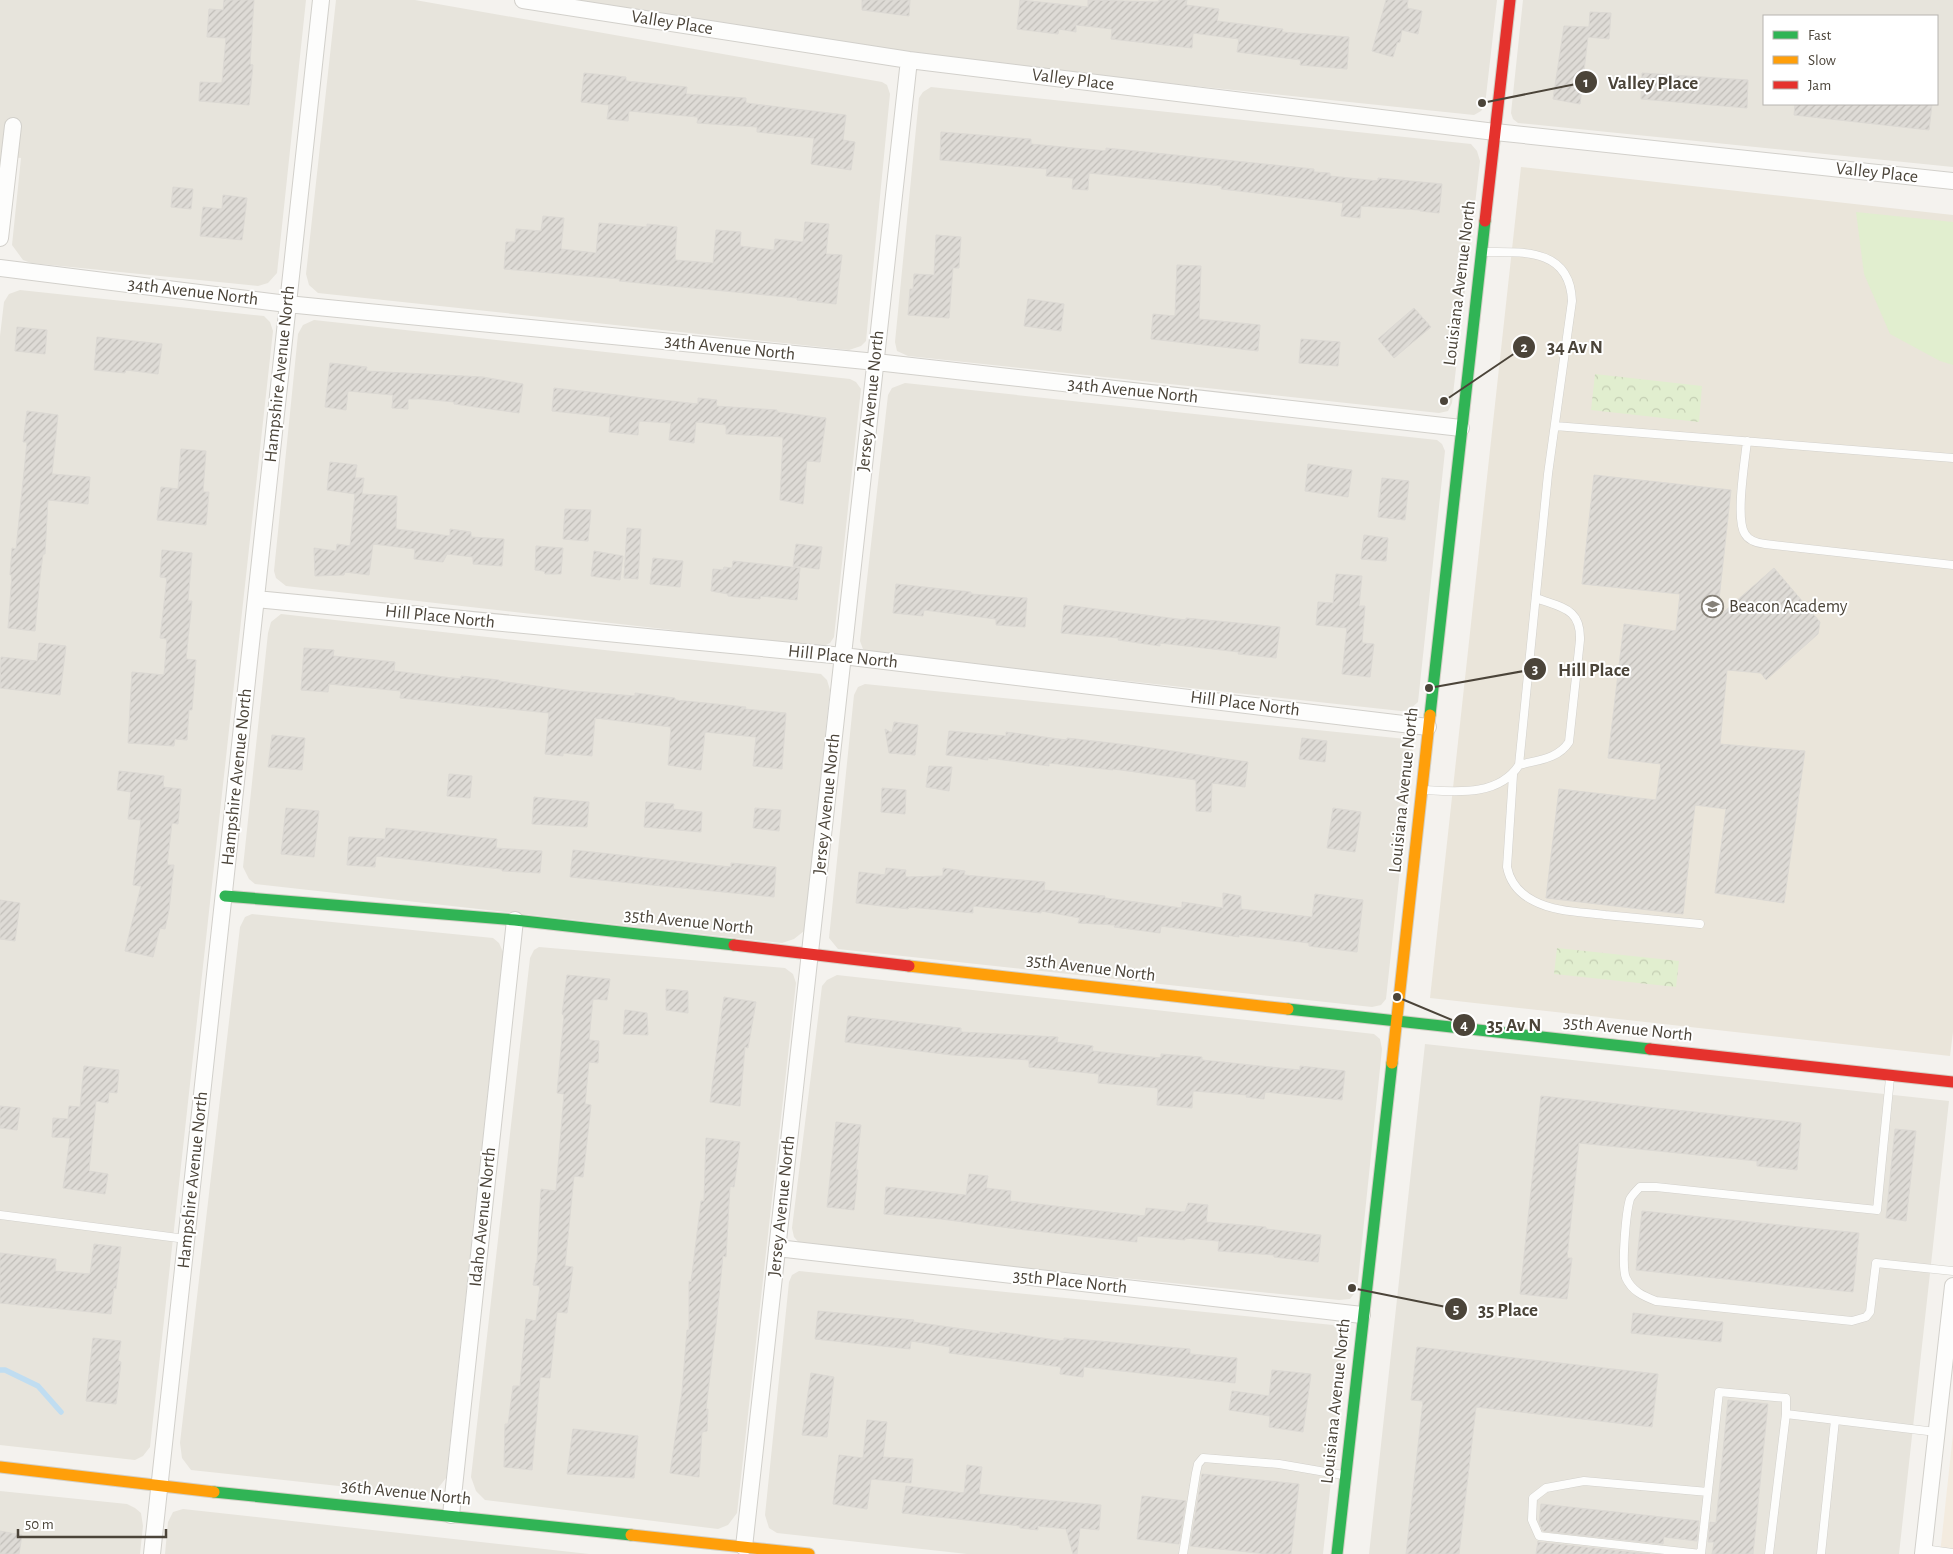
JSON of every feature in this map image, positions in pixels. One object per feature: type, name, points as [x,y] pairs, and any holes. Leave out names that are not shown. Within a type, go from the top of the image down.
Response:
[{"type":"street","name":"Hampshire Avenue North","points":[[152,1554],[321,0]]},
{"type":"street","name":"Valley Place","points":[[523,0],[909,60],[1495,132],[1953,180]]},
{"type":"street","name":"Louisiana Avenue North","points":[[1337,1554],[1362,1315],[1397,1022],[1461,428],[1510,0]]},
{"type":"street","name":"Jersey Avenue North","points":[[744,1547],[909,60]]},
{"type":"street","points":[[0,238],[13,126]]},
{"type":"street","name":"34th Avenue North","points":[[0,268],[287,304],[876,362],[1461,428]]},
{"type":"street","name":"Hill Place North","points":[[256,599],[843,656],[1428,727]]},
{"type":"street","name":"35th Avenue North","points":[[225,896],[515,920],[1397,1022],[1953,1082]]},
{"type":"street","name":"Idaho Avenue North","points":[[451,1515],[515,920]]},
{"type":"street","name":"35th Place North","points":[[777,1248],[1362,1315]]},
{"type":"street","points":[[1924,1552],[1953,1286]]},
{"type":"street","name":"36th Avenue North","points":[[0,1467],[160,1487],[451,1515],[808,1554]]},
{"type":"lane","points":[[1421,790],[1474,790],[1494,786],[1513,775],[1520,765],[1548,474],[1572,300],[1571,286],[1555,262],[1543,256],[1524,252],[1481,252]]},
{"type":"lane","points":[[1555,426],[1953,458]]},
{"type":"lane","points":[[1748,441],[1740,514],[1744,532],[1748,538],[1756,543],[1953,565]]},
{"type":"lane","points":[[1520,765],[1550,757],[1564,750],[1569,742],[1580,640],[1580,628],[1577,618],[1568,611],[1536,598]]},
{"type":"lane","points":[[1513,775],[1507,866],[1509,877],[1524,895],[1535,902],[1574,912],[1700,924]]},
{"type":"lane","points":[[1890,1074],[1877,1210],[1656,1187],[1640,1187],[1631,1197],[1628,1209],[1623,1264],[1625,1276],[1631,1287],[1640,1295],[1656,1301],[1852,1322],[1866,1317],[1870,1312],[1876,1263],[1953,1271]]},
{"type":"lane","points":[[0,1215],[186,1239]]},
{"type":"lane","points":[[1708,1492],[1584,1481],[1546,1488],[1533,1498],[1532,1520],[1539,1536],[1701,1554],[1708,1492],[1719,1392],[1786,1398],[1786,1414],[1769,1554]]},
{"type":"lane","points":[[1786,1414],[1936,1432]]},
{"type":"lane","points":[[1821,1554],[1835,1420]]},
{"type":"lane","points":[[1183,1554],[1196,1473],[1202,1458],[1279,1464],[1345,1476]]},
{"type":"lane","points":[[1924,1552],[1953,1553]]},
{"type":"shaded area","points":[[0,0],[306,0],[277,273],[268,283],[258,286],[31,263],[23,260],[12,245],[21,158],[1,156],[0,166]]},
{"type":"shaded area","points":[[336,0],[415,0],[882,82],[887,85],[890,94],[866,341],[861,346],[849,350],[318,293],[309,285],[306,274]]},
{"type":"shaded area","points":[[575,0],[1497,0],[1485,105],[1481,111],[1474,115],[877,53]]},
{"type":"shaded area","points":[[1523,0],[1953,0],[1953,167],[1518,123],[1513,119],[1511,113]]},
{"type":"shaded area","points":[[931,87],[1471,144],[1477,151],[1480,161],[1452,403],[1448,411],[1439,413],[908,356],[897,351],[895,342],[919,98],[923,92]]},
{"type":"shaded area","name":"Beacon Academy","points":[[1521,167],[1953,215],[1953,1032],[1950,1056],[1430,998]]},
{"type":"shaded area","points":[[20,290],[264,316],[270,322],[273,331],[150,1447],[143,1456],[135,1460],[0,1445],[0,336],[4,302],[9,294]]},
{"type":"shaded area","points":[[314,320],[850,379],[856,382],[861,389],[834,637],[830,643],[822,647],[286,586],[276,578],[274,571],[298,334],[303,325]]},
{"type":"shaded area","points":[[905,383],[1437,440],[1442,444],[1445,451],[1418,702],[1409,710],[1401,711],[871,653],[863,649],[860,641],[888,395],[892,388]]},
{"type":"shaded area","points":[[281,614],[821,674],[827,680],[830,690],[804,931],[794,939],[782,943],[255,884],[249,879],[243,867],[268,633],[271,622]]},
{"type":"shaded area","points":[[865,684],[1406,739],[1413,751],[1386,999],[1381,1005],[1372,1007],[838,949],[829,938],[854,695],[858,687]]},
{"type":"shaded area","points":[[252,914],[493,938],[499,943],[503,952],[446,1478],[435,1492],[421,1495],[191,1470],[182,1458],[180,1443],[240,927],[245,917]]},
{"type":"shaded area","points":[[539,947],[785,968],[793,974],[796,983],[737,1513],[728,1525],[718,1529],[485,1500],[476,1491],[471,1477],[530,958],[534,950]]},
{"type":"shaded area","points":[[837,975],[1374,1034],[1380,1039],[1382,1049],[1357,1290],[1350,1299],[1339,1300],[801,1245],[794,1237],[792,1228],[822,986],[827,980]]},
{"type":"shaded area","points":[[1425,1044],[1949,1101],[1899,1554],[1369,1554]]},
{"type":"shaded area","points":[[799,1271],[1333,1325],[1339,1331],[1346,1344],[1323,1554],[967,1554],[777,1533],[769,1528],[765,1515],[789,1282],[792,1275]]},
{"type":"shaded area","points":[[1953,1434],[1953,1554],[1940,1554]]},
{"type":"shaded area","points":[[0,1491],[127,1504],[141,1513],[143,1526],[140,1554],[0,1554]]},
{"type":"shaded area","points":[[183,1509],[589,1554],[165,1554],[168,1522],[173,1512]]},
{"type":"green space","points":[[1856,212],[1953,222],[1953,365],[1940,361],[1890,334],[1864,274]]},
{"type":"green space","points":[[1595,374],[1702,386],[1699,422],[1591,410]]},
{"type":"green space","points":[[1557,948],[1679,961],[1676,987],[1554,974]]},
{"type":"building","points":[[224,0],[254,0],[250,64],[253,65],[249,105],[199,101],[200,82],[222,83],[226,38],[207,37],[209,9],[223,10]]},
{"type":"building","points":[[862,0],[910,0],[909,16],[862,10]]},
{"type":"building","points":[[1020,0],[1088,7],[1088,0],[1159,2],[1159,0],[1187,0],[1186,5],[1219,9],[1217,21],[1283,29],[1282,32],[1349,37],[1347,69],[1300,65],[1301,60],[1237,52],[1239,39],[1193,33],[1192,48],[1111,39],[1112,29],[1076,25],[1076,32],[1059,29],[1058,34],[1017,29]]},
{"type":"building","points":[[1386,0],[1408,0],[1407,8],[1422,11],[1418,34],[1402,30],[1400,42],[1397,43],[1393,57],[1372,51]]},
{"type":"building","points":[[1590,12],[1611,13],[1609,39],[1588,37],[1580,104],[1553,99],[1564,26],[1589,27]]},
{"type":"building","points":[[584,73],[626,77],[626,81],[687,87],[686,94],[746,98],[746,103],[846,115],[843,140],[855,142],[851,170],[811,164],[814,138],[757,132],[757,127],[697,123],[698,117],[629,111],[628,121],[607,119],[609,105],[581,102]]},
{"type":"building","points":[[1642,73],[1748,80],[1747,108],[1641,99]]},
{"type":"building","points":[[1795,105],[1932,105],[1929,130],[1794,115]]},
{"type":"building","points":[[941,132],[1031,139],[1031,144],[1106,151],[1106,148],[1314,169],[1314,172],[1330,173],[1330,176],[1378,181],[1378,178],[1442,184],[1439,213],[1361,206],[1360,218],[1341,216],[1343,203],[1221,189],[1222,186],[1089,173],[1088,190],[1072,189],[1073,178],[1046,176],[1047,169],[940,160]]},
{"type":"building","points":[[173,187],[193,189],[191,209],[171,207]]},
{"type":"building","points":[[223,195],[247,198],[242,240],[200,236],[203,207],[222,209]]},
{"type":"building","points":[[543,216],[564,218],[561,249],[596,253],[599,223],[647,227],[647,224],[677,227],[675,260],[713,263],[716,230],[741,232],[740,246],[774,250],[775,239],[803,242],[805,222],[829,224],[826,254],[842,255],[836,304],[797,300],[797,298],[619,281],[620,279],[504,269],[506,242],[515,242],[516,229],[541,231]]},
{"type":"building","points":[[936,235],[961,237],[959,268],[953,268],[949,318],[908,315],[910,289],[913,289],[914,274],[934,275]]},
{"type":"building","points":[[1177,265],[1201,266],[1199,319],[1260,325],[1258,351],[1151,339],[1153,314],[1175,316]]},
{"type":"building","points":[[1028,299],[1064,304],[1061,331],[1024,326]]},
{"type":"building","points":[[1414,308],[1431,327],[1394,358],[1378,339]]},
{"type":"building","points":[[17,327],[47,330],[45,354],[15,351]]},
{"type":"building","points":[[97,337],[162,344],[158,374],[126,370],[125,373],[94,370]]},
{"type":"building","points":[[1301,339],[1340,342],[1338,366],[1299,363]]},
{"type":"building","points":[[330,363],[367,367],[366,371],[483,377],[523,384],[519,413],[454,404],[454,402],[423,399],[408,399],[408,409],[392,408],[393,395],[348,391],[346,410],[325,407]]},
{"type":"building","points":[[554,388],[698,404],[698,398],[717,400],[716,406],[777,410],[777,412],[826,418],[820,462],[807,461],[803,504],[780,500],[783,437],[726,434],[726,425],[696,422],[694,443],[669,440],[671,423],[639,421],[638,435],[609,432],[610,417],[552,411]]},
{"type":"building","points":[[27,411],[58,415],[52,474],[90,477],[88,504],[48,500],[45,554],[43,554],[40,577],[35,631],[8,628],[12,548],[16,549],[27,442],[23,442]]},
{"type":"building","points":[[181,449],[206,451],[203,492],[209,492],[206,525],[157,520],[161,487],[178,489]]},
{"type":"building","points":[[330,462],[357,465],[355,478],[364,478],[362,494],[397,496],[396,529],[450,536],[450,529],[471,532],[471,537],[504,539],[502,566],[473,564],[473,557],[447,554],[443,562],[414,559],[415,549],[373,544],[369,575],[345,572],[344,575],[315,576],[314,548],[336,551],[337,544],[350,546],[355,494],[327,490]]},
{"type":"building","points":[[1308,464],[1352,470],[1348,497],[1305,491]]},
{"type":"building","points":[[1594,475],[1731,490],[1717,618],[1774,568],[1820,622],[1818,634],[1766,680],[1761,673],[1727,670],[1720,744],[1805,751],[1784,903],[1715,893],[1726,809],[1695,805],[1683,914],[1546,898],[1559,789],[1656,800],[1661,764],[1608,758],[1624,624],[1676,631],[1680,594],[1582,584]]},
{"type":"building","points":[[1382,478],[1409,481],[1405,520],[1378,517]]},
{"type":"building","points":[[565,509],[591,510],[588,541],[563,539]]},
{"type":"building","points":[[627,528],[641,529],[638,579],[624,578]]},
{"type":"building","points":[[1364,535],[1388,538],[1386,561],[1361,559]]},
{"type":"building","points":[[796,544],[822,547],[819,569],[793,566]]},
{"type":"building","points":[[536,546],[563,548],[561,574],[545,574],[544,571],[535,570]]},
{"type":"building","points":[[162,550],[192,553],[188,601],[192,601],[186,659],[196,660],[192,710],[189,710],[187,740],[175,739],[174,746],[128,743],[132,672],[164,675],[167,639],[160,638],[167,578],[160,577]]},
{"type":"building","points":[[594,551],[623,556],[620,580],[591,576]]},
{"type":"building","points":[[653,558],[683,561],[680,587],[650,584]]},
{"type":"building","points":[[733,561],[800,568],[797,600],[761,596],[760,599],[728,596],[728,594],[711,591],[713,569],[723,570],[724,567],[732,568]]},
{"type":"building","points":[[1336,574],[1362,576],[1359,606],[1365,606],[1362,643],[1374,644],[1370,677],[1342,674],[1347,628],[1316,625],[1318,602],[1333,603]]},
{"type":"building","points":[[896,584],[971,592],[971,594],[1027,598],[1025,627],[996,625],[996,619],[924,610],[923,616],[893,613]]},
{"type":"building","points":[[1064,605],[1186,620],[1186,618],[1280,627],[1276,658],[1160,643],[1160,646],[1118,640],[1119,638],[1061,633]]},
{"type":"building","points":[[39,643],[66,646],[60,695],[0,688],[1,657],[37,661]]},
{"type":"building","points":[[304,648],[334,650],[333,656],[395,662],[394,671],[461,679],[461,676],[499,680],[574,691],[635,696],[635,693],[675,698],[675,700],[786,713],[782,769],[753,766],[756,737],[705,732],[701,770],[668,765],[671,727],[595,718],[592,756],[563,753],[563,756],[545,754],[549,713],[400,698],[401,691],[329,684],[328,692],[301,690]]},
{"type":"building","points":[[894,722],[918,725],[915,755],[889,753],[885,729],[892,733]]},
{"type":"building","points":[[949,731],[1006,736],[1006,732],[1067,740],[1067,738],[1248,762],[1245,787],[1212,783],[1211,812],[1196,811],[1196,780],[1113,769],[1049,763],[1049,766],[946,755]]},
{"type":"building","points":[[272,735],[305,738],[302,770],[268,767]]},
{"type":"building","points":[[1302,738],[1327,741],[1325,762],[1299,759]]},
{"type":"building","points":[[929,766],[952,767],[949,791],[926,787]]},
{"type":"building","points":[[119,771],[164,776],[163,787],[181,789],[178,824],[172,823],[167,865],[174,865],[169,910],[165,929],[160,928],[153,957],[125,951],[141,886],[133,885],[141,820],[128,819],[131,792],[117,790]]},
{"type":"building","points":[[449,774],[472,776],[470,798],[447,796]]},
{"type":"building","points":[[882,788],[906,790],[905,814],[881,812]]},
{"type":"building","points":[[534,797],[589,802],[587,827],[532,824]]},
{"type":"building","points":[[646,802],[674,804],[673,809],[702,812],[701,832],[644,827]]},
{"type":"building","points":[[286,808],[319,811],[314,857],[281,854]]},
{"type":"building","points":[[755,808],[781,810],[779,831],[753,828]]},
{"type":"building","points":[[1333,808],[1361,812],[1355,852],[1327,848]]},
{"type":"building","points":[[386,828],[497,839],[496,848],[542,851],[540,873],[502,871],[502,869],[376,856],[375,867],[347,865],[349,837],[385,839]]},
{"type":"building","points":[[573,850],[731,867],[731,863],[776,867],[774,897],[570,877]]},
{"type":"building","points":[[886,868],[906,870],[905,877],[943,876],[943,868],[965,871],[964,875],[1045,882],[1044,890],[1105,896],[1105,898],[1182,908],[1182,902],[1223,908],[1223,893],[1241,896],[1241,909],[1312,917],[1315,894],[1363,900],[1357,952],[1309,946],[1309,943],[1239,935],[1239,937],[1161,926],[1160,933],[1114,927],[1115,925],[1078,923],[1080,918],[1041,911],[1041,913],[973,906],[973,913],[909,907],[908,909],[856,903],[859,872],[885,875]]},
{"type":"building","points":[[0,900],[20,903],[15,941],[0,939]]},
{"type":"building","points":[[567,975],[610,979],[607,1000],[593,999],[589,1040],[599,1041],[598,1063],[589,1062],[585,1104],[591,1105],[583,1177],[574,1176],[565,1266],[573,1267],[567,1313],[557,1312],[550,1378],[540,1377],[532,1470],[504,1467],[505,1424],[508,1424],[513,1386],[520,1386],[526,1319],[536,1321],[540,1286],[533,1285],[537,1263],[541,1189],[556,1191],[564,1094],[557,1093],[564,1015],[562,1014]]},
{"type":"building","points":[[666,989],[688,991],[688,1013],[666,1010]]},
{"type":"building","points":[[724,997],[756,1002],[748,1048],[745,1047],[740,1106],[710,1102]]},
{"type":"building","points":[[625,1010],[647,1013],[648,1035],[623,1034]]},
{"type":"building","points":[[848,1016],[961,1028],[961,1032],[1058,1037],[1057,1042],[1093,1046],[1092,1051],[1161,1058],[1161,1054],[1202,1057],[1202,1060],[1300,1070],[1300,1066],[1345,1071],[1342,1100],[1265,1092],[1264,1099],[1246,1097],[1247,1095],[1193,1091],[1192,1108],[1157,1105],[1158,1088],[1098,1083],[1099,1074],[1029,1067],[1029,1060],[952,1055],[845,1042]]},
{"type":"building","points":[[84,1066],[119,1070],[117,1093],[109,1092],[108,1103],[96,1101],[89,1171],[108,1174],[105,1194],[63,1188],[70,1138],[52,1137],[53,1118],[68,1119],[69,1106],[80,1107]]},
{"type":"building","points":[[1541,1096],[1801,1123],[1797,1170],[1757,1166],[1757,1161],[1579,1143],[1567,1258],[1572,1258],[1567,1299],[1520,1294]]},
{"type":"building","points":[[0,1106],[20,1108],[17,1130],[0,1128]]},
{"type":"building","points":[[836,1122],[861,1125],[854,1210],[827,1207]]},
{"type":"building","points":[[1895,1129],[1916,1131],[1906,1221],[1886,1218]]},
{"type":"building","points":[[706,1138],[740,1142],[734,1187],[730,1186],[726,1257],[723,1256],[706,1409],[708,1409],[707,1431],[702,1432],[699,1477],[670,1473],[682,1392],[687,1330],[689,1330],[689,1281],[691,1282],[701,1201],[704,1201]]},
{"type":"building","points":[[969,1174],[988,1176],[986,1188],[1011,1191],[1010,1201],[1145,1216],[1146,1208],[1185,1212],[1188,1203],[1208,1205],[1206,1222],[1266,1227],[1266,1229],[1321,1235],[1318,1262],[1274,1257],[1274,1255],[1218,1251],[1219,1241],[1137,1236],[1137,1242],[884,1214],[886,1187],[966,1195]]},
{"type":"building","points":[[1642,1211],[1859,1233],[1853,1292],[1636,1270]]},
{"type":"building","points":[[94,1244],[121,1247],[111,1314],[0,1303],[0,1253],[56,1259],[55,1271],[90,1274]]},
{"type":"building","points":[[818,1311],[914,1320],[913,1322],[1064,1341],[1064,1338],[1190,1349],[1190,1354],[1237,1358],[1235,1383],[1084,1367],[1083,1377],[1060,1374],[1061,1367],[949,1353],[950,1347],[911,1341],[910,1349],[815,1339]]},
{"type":"building","points":[[1633,1313],[1723,1322],[1721,1342],[1631,1333]]},
{"type":"building","points":[[93,1338],[121,1341],[118,1361],[121,1362],[116,1404],[86,1401]]},
{"type":"building","points":[[1417,1347],[1658,1374],[1652,1427],[1476,1407],[1459,1554],[1406,1554],[1423,1401],[1411,1400]]},
{"type":"building","points":[[1272,1370],[1311,1374],[1303,1432],[1269,1427],[1270,1416],[1229,1410],[1232,1391],[1269,1396]]},
{"type":"building","points":[[811,1373],[834,1377],[827,1437],[802,1435]]},
{"type":"building","points":[[1728,1400],[1768,1404],[1753,1554],[1712,1554],[1714,1542],[1708,1542],[1710,1522],[1716,1523]]},
{"type":"building","points":[[867,1420],[887,1422],[883,1457],[913,1459],[911,1483],[871,1479],[867,1509],[833,1504],[839,1455],[863,1458]]},
{"type":"building","points":[[573,1429],[638,1436],[634,1478],[567,1474]]},
{"type":"building","points":[[967,1465],[982,1467],[979,1494],[1101,1505],[1099,1530],[1080,1528],[1077,1554],[1073,1554],[1066,1529],[1038,1526],[1038,1530],[1020,1528],[1020,1526],[902,1513],[906,1486],[964,1493]]},
{"type":"building","points":[[1202,1474],[1299,1484],[1291,1554],[1267,1554],[1190,1546]]},
{"type":"building","points":[[1142,1496],[1186,1501],[1179,1544],[1137,1539]]},
{"type":"building","points":[[1541,1504],[1699,1521],[1697,1541],[1664,1537],[1663,1544],[1543,1531],[1539,1523]]},
{"type":"building","points":[[0,1531],[22,1535],[19,1554],[0,1554]]},
{"type":"building","points":[[1538,1542],[1650,1554],[1536,1554]]},
{"type":"waterway","points":[[0,1370],[5,1370],[38,1386],[61,1412]]},
{"type":"traffic: fast","points":[[1430,715],[1485,221]]},
{"type":"traffic: fast","points":[[225,896],[515,920],[734,945]]},
{"type":"traffic: fast","points":[[1288,1009],[1650,1049]]},
{"type":"traffic: fast","points":[[1337,1554],[1392,1063]]},
{"type":"traffic: fast","points":[[214,1492],[631,1535]]},
{"type":"traffic: slow","points":[[1392,1063],[1430,715]]},
{"type":"traffic: slow","points":[[909,966],[1288,1009]]},
{"type":"traffic: slow","points":[[0,1467],[214,1492]]},
{"type":"traffic: slow","points":[[631,1535],[809,1554]]},
{"type":"traffic: jam","points":[[1485,221],[1510,0]]},
{"type":"traffic: jam","points":[[734,945],[909,966]]},
{"type":"traffic: jam","points":[[1650,1049],[1953,1082]]},
{"type":"place","name":"Valley Place","points":[[1482,103]]},
{"type":"place","name":"34 Av N","points":[[1444,401]]},
{"type":"place","name":"Beacon Academy","points":[[1713,607]]},
{"type":"place","name":"Hill Place","points":[[1429,688]]},
{"type":"place","name":"35 Av N","points":[[1397,997]]},
{"type":"place","name":"35 Place","points":[[1352,1288]]}]
